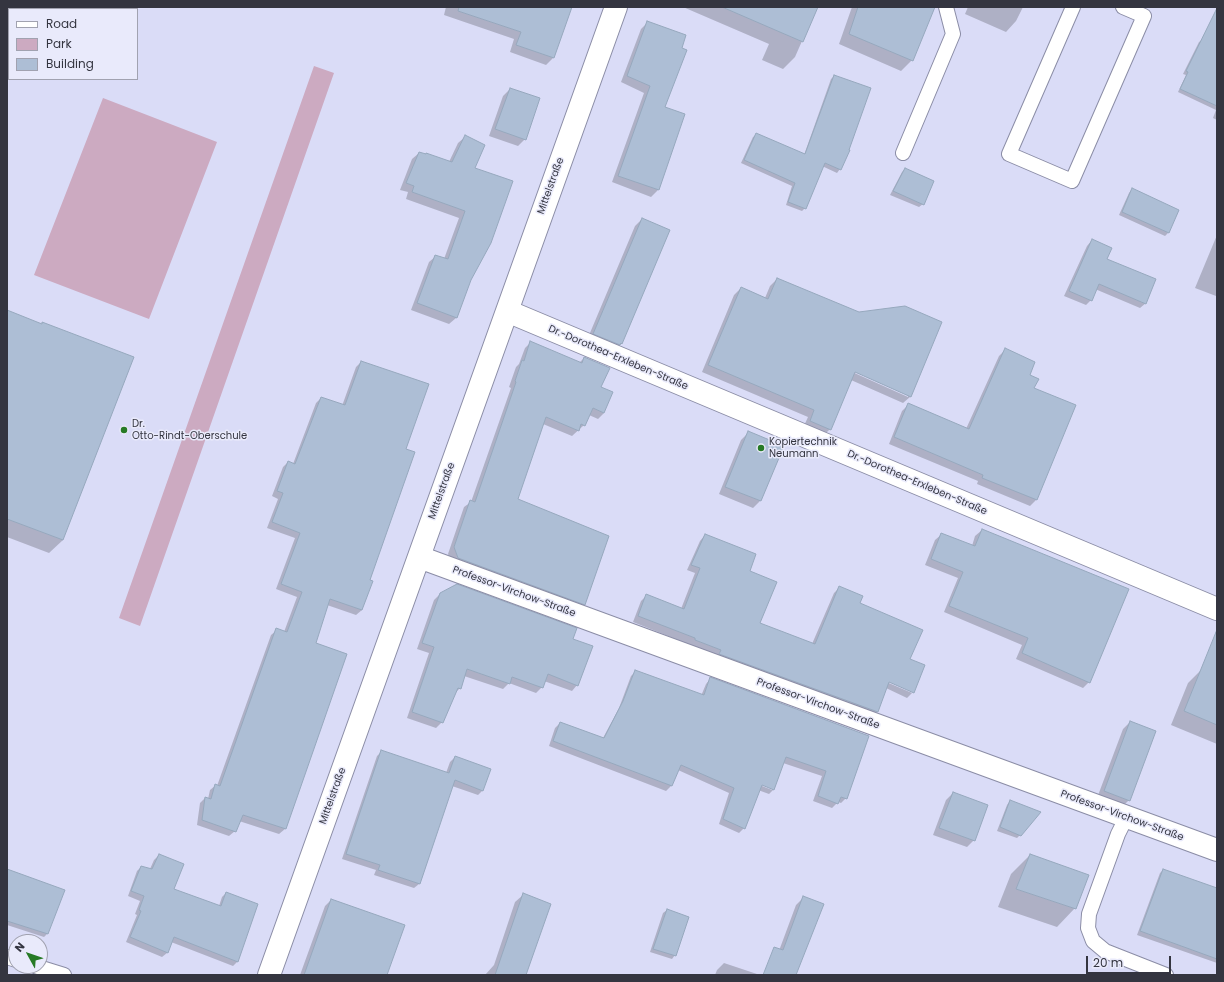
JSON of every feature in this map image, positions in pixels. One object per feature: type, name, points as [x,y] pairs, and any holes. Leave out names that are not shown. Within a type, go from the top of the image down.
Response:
[{"type":"street","name":"Mittelstraße","points":[[269,975],[616,7]]},
{"type":"street","name":"Dr.-Dorothea-Erxleben-Straße","points":[[507,311],[1217,609]]},
{"type":"street","name":"Professor-Virchow-Straße","points":[[419,557],[1126,818],[1217,850]]},
{"type":"lane","points":[[903,153],[953,34],[946,7]]},
{"type":"lane","points":[[1073,7],[1009,154],[1072,181],[1144,16],[1123,7]]},
{"type":"lane","points":[[1126,818],[1118,834],[1089,914],[1088,928],[1093,941],[1104,951],[1166,975]]},
{"type":"lane","points":[[48,970],[64,975]]},
{"type":"green space","points":[[314,66],[334,73],[140,626],[119,618]]},
{"type":"green space","points":[[103,98],[217,142],[149,319],[34,275]]},
{"type":"building","points":[[459,7],[572,7],[554,58],[516,45],[521,32],[458,11]]},
{"type":"building","points":[[722,7],[818,7],[803,42]]},
{"type":"building","points":[[858,7],[935,7],[913,61],[849,34]]},
{"type":"building","points":[[1217,8],[1217,106],[1180,89],[1188,72],[1186,71]]},
{"type":"building","points":[[647,21],[686,35],[682,48],[687,50],[665,107],[685,114],[659,190],[618,176],[650,86],[627,76]]},
{"type":"building","points":[[834,75],[871,88],[850,150],[841,170],[825,163],[806,209],[788,202],[795,183],[744,160],[756,133],[805,154]]},
{"type":"building","points":[[510,88],[540,98],[526,140],[495,129]]},
{"type":"building","points":[[465,135],[485,145],[475,168],[513,181],[491,243],[471,280],[457,318],[417,303],[435,255],[448,259],[465,211],[412,192],[414,186],[406,183],[419,152],[452,162]]},
{"type":"building","points":[[905,168],[934,181],[924,205],[893,191]]},
{"type":"building","points":[[1132,188],[1179,210],[1169,233],[1122,212]]},
{"type":"building","points":[[642,218],[670,230],[622,344],[621,343],[620,345],[593,334]]},
{"type":"building","points":[[1092,239],[1112,248],[1107,259],[1156,279],[1146,304],[1099,284],[1092,301],[1069,291]]},
{"type":"building","points":[[777,278],[859,312],[905,306],[942,322],[911,397],[855,372],[831,430],[810,421],[814,410],[708,365],[741,287],[768,299]]},
{"type":"building","points":[[7,310],[134,357],[63,540],[7,519]]},
{"type":"building","points":[[530,341],[582,363],[584,357],[610,368],[601,387],[613,392],[604,413],[593,408],[585,426],[581,424],[579,431],[546,417],[518,499],[609,536],[585,605],[458,558],[454,547],[470,500],[475,502],[516,382],[515,381],[522,360],[524,361]]},
{"type":"building","points":[[1005,348],[1035,362],[1030,375],[1039,379],[1034,388],[1076,405],[1037,500],[982,478],[983,475],[894,437],[908,403],[969,429]]},
{"type":"building","points":[[361,361],[429,384],[406,449],[415,452],[370,580],[373,581],[362,610],[330,599],[316,643],[347,654],[286,829],[243,815],[236,832],[202,820],[205,797],[211,799],[215,784],[220,786],[276,628],[287,632],[302,592],[281,584],[300,533],[272,522],[283,493],[277,491],[288,461],[295,464],[321,397],[345,405]]},
{"type":"building","points":[[748,431],[784,446],[761,501],[725,487]]},
{"type":"building","points":[[982,529],[1129,589],[1090,683],[1022,653],[1028,638],[949,606],[963,572],[931,559],[941,533],[975,546]]},
{"type":"building","points":[[705,534],[756,554],[750,571],[777,582],[760,623],[815,644],[839,586],[863,596],[860,603],[923,630],[910,659],[925,665],[914,693],[889,682],[878,712],[719,654],[721,650],[695,640],[695,638],[638,616],[646,594],[684,609],[700,568],[691,565]]},
{"type":"building","points":[[457,584],[577,628],[573,639],[593,646],[578,686],[548,674],[543,688],[512,677],[510,684],[467,669],[461,689],[458,688],[443,723],[412,712],[434,647],[422,643],[440,593]]},
{"type":"building","points":[[1217,632],[1217,725],[1184,711]]},
{"type":"building","points":[[635,670],[704,695],[710,677],[869,736],[847,799],[841,797],[838,804],[818,796],[826,771],[786,757],[774,790],[762,785],[745,829],[723,819],[734,788],[681,765],[672,786],[553,741],[560,722],[604,738],[623,701]]},
{"type":"building","points":[[1130,721],[1156,731],[1130,801],[1104,791]]},
{"type":"building","points":[[381,750],[449,773],[455,756],[491,769],[483,791],[455,780],[420,884],[378,870],[380,865],[346,854]]},
{"type":"building","points":[[953,792],[988,805],[975,841],[939,828]]},
{"type":"building","points":[[1010,800],[1041,812],[1021,836],[1000,827]]},
{"type":"building","points":[[159,854],[184,864],[174,889],[221,906],[226,892],[258,904],[238,962],[174,937],[168,953],[130,937],[141,911],[139,910],[144,896],[131,891],[141,866],[152,869]]},
{"type":"building","points":[[1030,854],[1089,875],[1076,909],[1016,889]]},
{"type":"building","points":[[7,869],[65,890],[48,934],[7,921]]},
{"type":"building","points":[[1163,869],[1217,888],[1217,959],[1140,931]]},
{"type":"building","points":[[523,893],[551,904],[526,975],[495,975]]},
{"type":"building","points":[[803,896],[824,904],[796,975],[763,975],[774,947],[783,950]]},
{"type":"building","points":[[331,899],[405,925],[387,975],[304,975]]},
{"type":"building","points":[[667,909],[689,917],[676,956],[653,949]]},
{"type":"place","name":"Dr. Otto-Rindt-Oberschule","points":[[124,430]]},
{"type":"place","name":"Kopiertechnik Neumann","points":[[761,448]]}]
